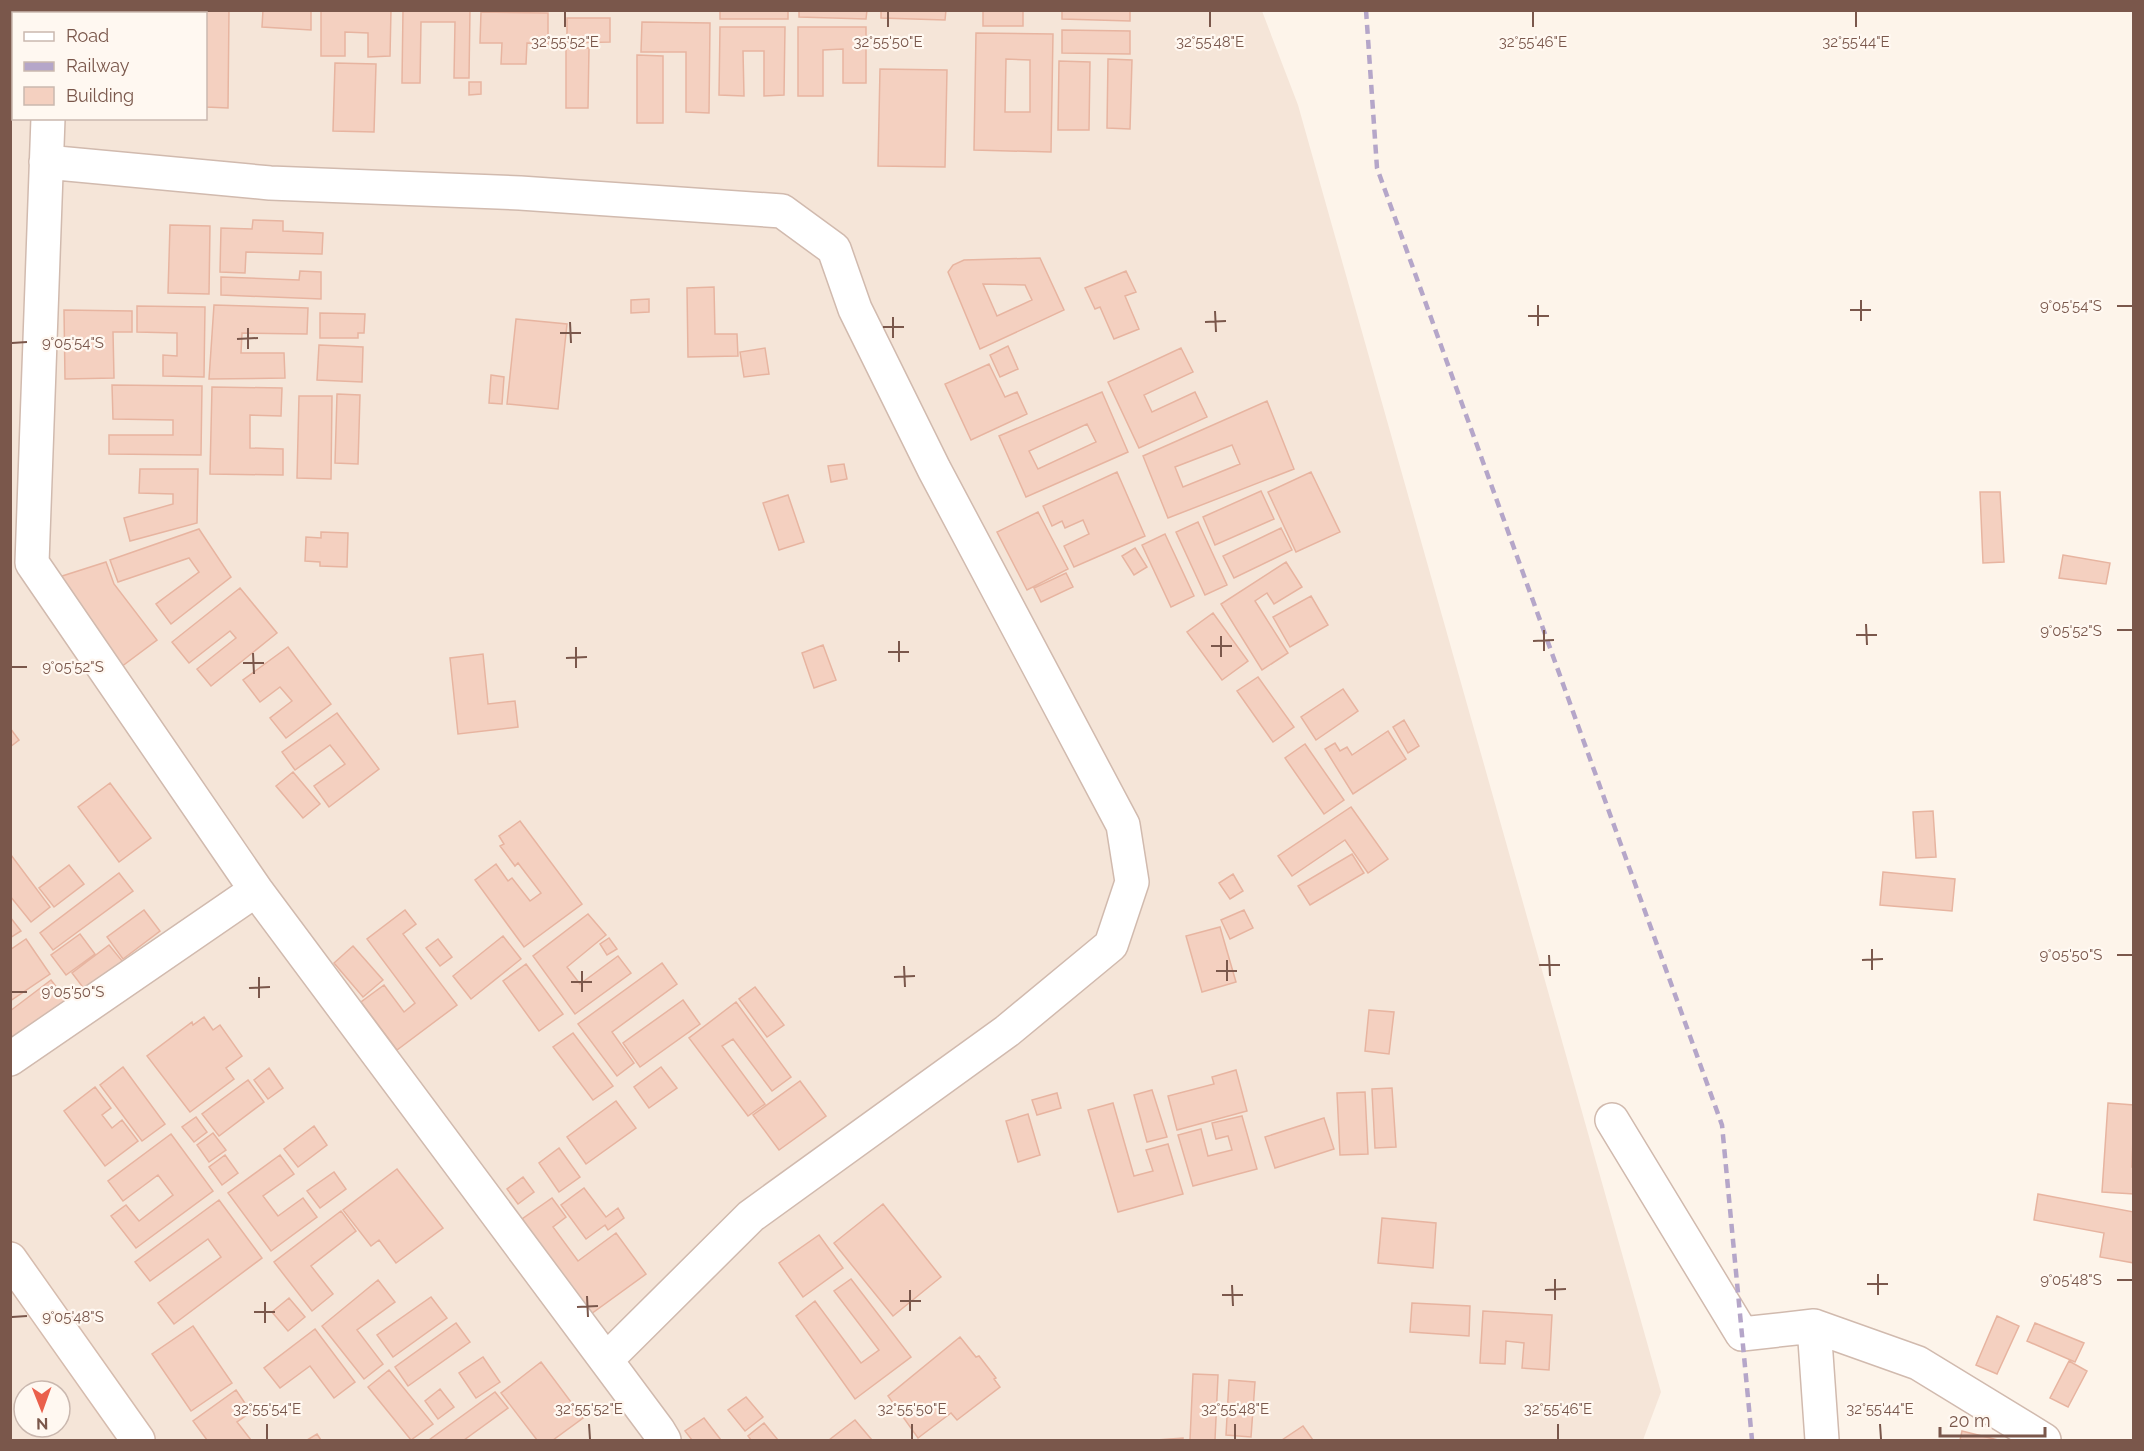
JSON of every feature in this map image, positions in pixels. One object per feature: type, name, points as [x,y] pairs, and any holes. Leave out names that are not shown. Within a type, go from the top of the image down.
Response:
[{"type":"street","points":[[48,120],[32,563],[256,890],[664,1440]]},
{"type":"street","points":[[46,162],[270,183],[520,193],[782,211],[834,249],[855,309],[934,469],[1123,825],[1132,882],[1111,945],[1007,1031],[752,1216],[606,1360]]},
{"type":"street","points":[[10,1059],[256,890]]},
{"type":"street","points":[[1612,1120],[1742,1334],[1814,1326],[1917,1363],[2044,1440]]},
{"type":"street","points":[[10,1259],[138,1440]]},
{"type":"street","points":[[1814,1326],[1822,1440]]},
{"type":"shaded area","points":[[10,11],[1262,11],[1298,105],[1661,1392],[1643,1440],[11,1440]]},
{"type":"building","points":[[85,10],[151,10],[151,12],[85,12]]},
{"type":"building","points":[[159,10],[229,10],[228,108],[207,107],[207,12],[159,12]]},
{"type":"building","points":[[263,10],[311,10],[311,30],[262,27]]},
{"type":"building","points":[[321,10],[391,10],[390,56],[368,57],[368,33],[345,32],[345,56],[321,56]]},
{"type":"building","points":[[403,10],[470,10],[469,78],[454,78],[455,22],[421,22],[420,83],[402,83]]},
{"type":"building","points":[[720,10],[788,10],[788,19],[720,19]]},
{"type":"building","points":[[799,10],[867,10],[866,19],[799,17]]},
{"type":"building","points":[[881,10],[946,10],[945,20],[881,18]]},
{"type":"building","points":[[983,10],[1023,10],[1023,26],[983,26]]},
{"type":"building","points":[[1062,10],[1130,10],[1130,21],[1062,19]]},
{"type":"building","points":[[481,12],[548,13],[548,44],[527,43],[526,64],[501,64],[502,43],[480,43]]},
{"type":"building","points":[[10,15],[12,15],[11,89],[10,89]]},
{"type":"building","points":[[567,18],[610,18],[610,42],[567,43]]},
{"type":"building","points":[[642,22],[710,23],[709,113],[686,112],[686,52],[641,52]]},
{"type":"building","points":[[720,27],[785,27],[784,95],[764,96],[764,51],[743,51],[744,96],[719,95]]},
{"type":"building","points":[[798,27],[866,27],[866,83],[843,83],[843,49],[823,50],[823,96],[798,96]]},
{"type":"building","points":[[1062,30],[1130,31],[1130,54],[1062,53]]},
{"type":"building","points":[[976,33],[1053,34],[1051,152],[974,150]],"holes":[[[1006,59],[1030,60],[1030,112],[1005,112]]]},
{"type":"building","points":[[566,48],[589,48],[588,108],[566,108]]},
{"type":"building","points":[[637,55],[663,56],[663,123],[637,123]]},
{"type":"building","points":[[1108,59],[1132,60],[1130,129],[1107,128]]},
{"type":"building","points":[[1059,61],[1090,62],[1089,130],[1058,130]]},
{"type":"building","points":[[335,63],[376,64],[374,132],[333,131]]},
{"type":"building","points":[[880,69],[947,70],[945,167],[878,166]]},
{"type":"building","points":[[469,82],[481,82],[481,94],[469,95]]},
{"type":"building","points":[[253,220],[283,221],[283,231],[323,233],[322,254],[246,252],[245,273],[220,272],[221,228],[252,229]]},
{"type":"building","points":[[170,225],[210,226],[209,294],[168,293]]},
{"type":"building","points":[[1040,258],[1064,310],[980,349],[948,272],[953,265],[964,260]],"holes":[[[983,284],[1025,285],[1032,300],[997,316]]]},
{"type":"building","points":[[300,271],[321,272],[321,299],[221,295],[221,277],[299,280]]},
{"type":"building","points":[[1126,271],[1136,292],[1125,296],[1139,329],[1114,339],[1100,307],[1095,309],[1085,288]]},
{"type":"building","points":[[714,287],[715,334],[737,334],[738,356],[688,357],[687,288]]},
{"type":"building","points":[[649,299],[649,312],[631,313],[631,300]]},
{"type":"building","points":[[214,305],[308,308],[307,334],[242,333],[241,353],[284,353],[285,378],[209,379]]},
{"type":"building","points":[[137,306],[205,307],[204,377],[163,376],[163,355],[177,356],[177,333],[137,332]]},
{"type":"building","points":[[64,310],[132,311],[132,332],[113,332],[114,378],[65,379]]},
{"type":"building","points":[[320,313],[365,314],[364,333],[358,333],[358,338],[320,338]]},
{"type":"building","points":[[516,319],[567,324],[558,409],[507,404]]},
{"type":"building","points":[[319,345],[363,347],[362,382],[317,380]]},
{"type":"building","points":[[1008,346],[1018,369],[1000,377],[990,355]]},
{"type":"building","points":[[765,348],[769,374],[744,377],[740,352]]},
{"type":"building","points":[[1181,348],[1193,372],[1144,395],[1152,412],[1195,392],[1207,417],[1139,448],[1108,382]]},
{"type":"building","points":[[989,364],[1005,397],[1017,392],[1027,414],[971,440],[945,384]]},
{"type":"building","points":[[491,375],[504,377],[502,404],[489,403]]},
{"type":"building","points":[[112,385],[202,386],[201,455],[109,454],[109,435],[173,435],[173,420],[113,419]]},
{"type":"building","points":[[212,387],[282,388],[281,416],[250,415],[250,448],[283,449],[283,475],[210,474]]},
{"type":"building","points":[[1102,392],[1128,452],[1026,497],[999,436]],"holes":[[[1087,424],[1096,442],[1038,469],[1029,451]]]},
{"type":"building","points":[[337,394],[360,395],[358,464],[335,463]]},
{"type":"building","points":[[299,396],[332,396],[331,479],[297,478]]},
{"type":"building","points":[[1267,401],[1294,469],[1168,518],[1143,456]],"holes":[[[1232,445],[1240,464],[1183,487],[1175,467]]]},
{"type":"building","points":[[844,464],[847,479],[831,482],[828,466]]},
{"type":"building","points":[[140,469],[198,469],[197,523],[130,541],[124,518],[173,504],[173,494],[139,493]]},
{"type":"building","points":[[1117,472],[1145,536],[1074,567],[1064,546],[1089,534],[1083,520],[1065,528],[1062,521],[1052,526],[1043,506]]},
{"type":"building","points":[[1311,472],[1340,532],[1296,552],[1268,492]]},
{"type":"building","points":[[1261,491],[1274,519],[1215,545],[1203,517]]},
{"type":"building","points":[[1980,492],[2000,492],[2004,562],[1983,563]]},
{"type":"building","points":[[788,495],[804,542],[779,550],[763,503]]},
{"type":"building","points":[[1038,512],[1068,569],[1027,590],[997,532]]},
{"type":"building","points":[[1198,522],[1227,585],[1205,595],[1176,532]]},
{"type":"building","points":[[1281,528],[1292,550],[1234,578],[1223,556]]},
{"type":"building","points":[[199,529],[231,577],[171,624],[156,604],[199,572],[189,558],[118,582],[110,560]]},
{"type":"building","points":[[321,532],[348,533],[347,567],[320,566],[320,562],[305,561],[306,537],[321,538]]},
{"type":"building","points":[[1165,534],[1194,596],[1171,607],[1142,545]]},
{"type":"building","points":[[1135,548],[1147,567],[1134,575],[1122,556]]},
{"type":"building","points":[[2063,555],[2110,563],[2106,584],[2059,578]]},
{"type":"building","points":[[106,562],[114,584],[157,640],[117,670],[56,578]]},
{"type":"building","points":[[1286,562],[1302,587],[1274,604],[1267,593],[1255,601],[1288,653],[1262,670],[1221,604]]},
{"type":"building","points":[[1066,573],[1073,587],[1041,602],[1034,588]]},
{"type":"building","points":[[240,588],[277,633],[211,686],[197,669],[236,638],[230,631],[189,663],[172,642]]},
{"type":"building","points":[[1311,596],[1328,625],[1290,647],[1273,617]]},
{"type":"building","points":[[1213,613],[1248,661],[1222,680],[1187,632]]},
{"type":"building","points":[[823,645],[836,680],[814,688],[802,653]]},
{"type":"building","points":[[288,647],[331,704],[286,738],[270,718],[292,701],[280,687],[260,702],[243,680]]},
{"type":"building","points":[[483,654],[488,704],[515,701],[518,727],[458,734],[450,658]]},
{"type":"building","points":[[1258,677],[1294,727],[1273,742],[1237,691]]},
{"type":"building","points":[[1343,689],[1358,711],[1316,740],[1301,717]]},
{"type":"building","points":[[337,713],[379,769],[329,807],[314,786],[345,764],[330,745],[295,770],[282,752]]},
{"type":"building","points":[[1404,720],[1419,746],[1408,753],[1393,727]]},
{"type":"building","points":[[10,728],[19,740],[10,747]]},
{"type":"building","points":[[1388,731],[1406,759],[1353,794],[1325,749],[1335,743],[1340,751],[1347,747],[1352,755]]},
{"type":"building","points":[[1305,744],[1344,800],[1324,814],[1285,758]]},
{"type":"building","points":[[293,772],[320,804],[303,818],[276,786]]},
{"type":"building","points":[[110,783],[151,838],[119,862],[78,807]]},
{"type":"building","points":[[1351,807],[1388,859],[1368,873],[1345,840],[1292,876],[1278,856]]},
{"type":"building","points":[[1933,811],[1936,857],[1916,858],[1913,812]]},
{"type":"building","points":[[520,821],[582,904],[524,947],[475,880],[496,864],[508,881],[512,878],[530,901],[541,893],[518,863],[515,866],[500,846],[504,844],[499,836]]},
{"type":"building","points":[[1352,854],[1364,873],[1310,905],[1298,886]]},
{"type":"building","points":[[11,855],[50,907],[31,922],[10,896]]},
{"type":"building","points":[[69,865],[84,884],[54,907],[39,888]]},
{"type":"building","points":[[1883,872],[1955,879],[1952,911],[1880,905]]},
{"type":"building","points":[[119,873],[133,891],[53,950],[40,933]]},
{"type":"building","points":[[1233,874],[1243,891],[1230,899],[1219,883]]},
{"type":"building","points":[[144,910],[160,931],[123,959],[107,937]]},
{"type":"building","points":[[405,910],[416,924],[403,934],[457,1005],[397,1050],[361,1002],[384,985],[404,1012],[415,1003],[367,939]]},
{"type":"building","points":[[1244,910],[1253,928],[1230,939],[1221,920]]},
{"type":"building","points":[[588,914],[606,935],[567,967],[580,984],[618,956],[631,973],[575,1014],[533,956]]},
{"type":"building","points":[[10,917],[21,931],[10,938]]},
{"type":"building","points":[[1220,927],[1236,982],[1202,992],[1186,936]]},
{"type":"building","points":[[80,934],[95,954],[66,975],[51,955]]},
{"type":"building","points":[[503,936],[521,959],[471,999],[453,976]]},
{"type":"building","points":[[609,938],[617,949],[607,955],[600,944]]},
{"type":"building","points":[[26,939],[50,974],[10,1001],[10,950]]},
{"type":"building","points":[[438,939],[452,957],[440,966],[426,948]]},
{"type":"building","points":[[109,945],[123,962],[85,990],[72,973]]},
{"type":"building","points":[[353,946],[383,980],[363,997],[334,963]]},
{"type":"building","points":[[662,963],[677,984],[612,1032],[634,1063],[617,1076],[578,1024]]},
{"type":"building","points":[[526,964],[563,1014],[539,1031],[503,981]]},
{"type":"building","points":[[51,980],[68,1002],[14,1042],[10,1038],[10,1011]]},
{"type":"building","points":[[755,987],[784,1025],[767,1037],[739,999]]},
{"type":"building","points":[[683,1000],[700,1024],[640,1067],[623,1043]]},
{"type":"building","points":[[736,1002],[791,1077],[772,1091],[733,1039],[722,1046],[765,1104],[748,1116],[689,1038]]},
{"type":"building","points":[[1369,1010],[1394,1012],[1389,1054],[1365,1051]]},
{"type":"building","points":[[204,1017],[213,1030],[220,1025],[242,1056],[226,1068],[234,1079],[190,1112],[147,1056],[192,1022],[193,1025]]},
{"type":"building","points":[[573,1033],[613,1086],[593,1100],[553,1047]]},
{"type":"building","points":[[123,1067],[165,1124],[142,1141],[100,1085]]},
{"type":"building","points":[[661,1067],[677,1088],[649,1108],[634,1087]]},
{"type":"building","points":[[269,1068],[283,1088],[268,1099],[254,1080]]},
{"type":"building","points":[[1236,1070],[1247,1111],[1177,1130],[1168,1096],[1214,1084],[1212,1077]]},
{"type":"building","points":[[248,1080],[264,1102],[219,1136],[202,1114]]},
{"type":"building","points":[[800,1081],[826,1116],[779,1150],[753,1115]]},
{"type":"building","points":[[95,1087],[111,1108],[102,1115],[112,1128],[122,1120],[138,1141],[105,1166],[64,1111]]},
{"type":"building","points":[[1392,1088],[1396,1147],[1375,1148],[1372,1089]]},
{"type":"building","points":[[1152,1090],[1167,1137],[1147,1142],[1134,1095]]},
{"type":"building","points":[[1365,1092],[1368,1154],[1340,1155],[1337,1093]]},
{"type":"building","points":[[1057,1093],[1061,1108],[1037,1115],[1032,1100]]},
{"type":"building","points":[[616,1101],[636,1128],[586,1164],[567,1137]]},
{"type":"building","points":[[1113,1103],[1134,1176],[1153,1171],[1146,1150],[1168,1144],[1183,1194],[1118,1212],[1088,1110]]},
{"type":"building","points":[[2108,1103],[2134,1105],[2132,1167],[2134,1167],[2134,1194],[2102,1192]]},
{"type":"building","points":[[1028,1114],[1040,1155],[1018,1162],[1006,1121]]},
{"type":"building","points":[[1242,1116],[1257,1169],[1193,1186],[1178,1135],[1201,1129],[1208,1156],[1232,1150],[1228,1136],[1216,1139],[1212,1123]]},
{"type":"building","points":[[196,1117],[207,1132],[194,1142],[182,1127]]},
{"type":"building","points":[[1324,1118],[1334,1149],[1275,1168],[1265,1137]]},
{"type":"building","points":[[314,1126],[327,1145],[298,1167],[284,1149]]},
{"type":"building","points":[[213,1133],[226,1150],[209,1162],[197,1145]]},
{"type":"building","points":[[171,1134],[213,1191],[136,1248],[111,1216],[126,1205],[139,1221],[173,1195],[158,1175],[123,1201],[108,1181]]},
{"type":"building","points":[[559,1148],[580,1177],[559,1192],[539,1163]]},
{"type":"building","points":[[225,1155],[238,1173],[222,1185],[209,1167]]},
{"type":"building","points":[[280,1155],[294,1174],[263,1196],[278,1216],[303,1198],[317,1217],[271,1251],[228,1193]]},
{"type":"building","points":[[397,1169],[443,1228],[396,1263],[379,1240],[371,1246],[343,1210]]},
{"type":"building","points":[[334,1172],[346,1189],[320,1208],[307,1191]]},
{"type":"building","points":[[523,1177],[534,1192],[518,1204],[507,1189]]},
{"type":"building","points":[[584,1188],[606,1217],[618,1208],[624,1218],[608,1230],[605,1225],[586,1239],[561,1205]]},
{"type":"building","points":[[2038,1194],[2134,1212],[2134,1263],[2100,1257],[2104,1233],[2034,1220]]},
{"type":"building","points":[[552,1198],[566,1217],[553,1227],[578,1261],[616,1233],[646,1274],[591,1314],[522,1219]]},
{"type":"building","points":[[219,1200],[262,1258],[174,1324],[158,1303],[221,1257],[208,1239],[150,1281],[135,1262]]},
{"type":"building","points":[[883,1204],[941,1277],[893,1316],[834,1243]]},
{"type":"building","points":[[341,1211],[356,1231],[311,1266],[333,1294],[312,1311],[274,1262]]},
{"type":"building","points":[[1382,1218],[1436,1223],[1433,1268],[1378,1263]]},
{"type":"building","points":[[819,1235],[843,1268],[803,1297],[779,1263]]},
{"type":"building","points":[[851,1279],[911,1357],[855,1399],[796,1316],[815,1301],[861,1363],[879,1350],[834,1291]]},
{"type":"building","points":[[378,1280],[395,1302],[357,1330],[383,1364],[364,1379],[322,1326]]},
{"type":"building","points":[[431,1297],[447,1318],[393,1357],[377,1335]]},
{"type":"building","points":[[289,1298],[305,1317],[288,1331],[272,1312]]},
{"type":"building","points":[[1412,1303],[1470,1306],[1469,1336],[1410,1332]]},
{"type":"building","points":[[1483,1311],[1552,1315],[1549,1370],[1522,1368],[1524,1343],[1506,1341],[1505,1364],[1480,1363]]},
{"type":"building","points":[[1997,1316],[2019,1326],[1997,1374],[1976,1365]]},
{"type":"building","points":[[456,1323],[470,1342],[408,1386],[395,1367]]},
{"type":"building","points":[[2035,1323],[2084,1343],[2075,1362],[2027,1341]]},
{"type":"building","points":[[193,1326],[232,1383],[191,1411],[152,1354]]},
{"type":"building","points":[[315,1329],[355,1382],[334,1398],[310,1366],[280,1388],[264,1368]]},
{"type":"building","points":[[960,1337],[976,1357],[979,1356],[1000,1387],[957,1420],[951,1413],[918,1438],[888,1396]]},
{"type":"building","points":[[483,1357],[500,1382],[476,1398],[459,1373]]},
{"type":"building","points":[[2069,1361],[2087,1371],[2068,1407],[2050,1398]]},
{"type":"building","points":[[541,1362],[583,1418],[553,1440],[537,1440],[501,1393]]},
{"type":"building","points":[[389,1370],[433,1424],[411,1440],[368,1387]]},
{"type":"building","points":[[1193,1374],[1218,1375],[1215,1440],[1190,1440]]},
{"type":"building","points":[[1229,1380],[1255,1382],[1251,1437],[1226,1435]]},
{"type":"building","points":[[440,1389],[454,1407],[438,1419],[425,1401]]},
{"type":"building","points":[[236,1390],[251,1412],[237,1422],[251,1440],[207,1440],[193,1421]]},
{"type":"building","points":[[495,1392],[508,1408],[464,1440],[429,1440]]},
{"type":"building","points":[[746,1397],[763,1417],[745,1431],[728,1410]]},
{"type":"building","points":[[704,1418],[721,1440],[692,1440],[685,1431]]},
{"type":"building","points":[[855,1420],[872,1440],[829,1440]]},
{"type":"building","points":[[764,1423],[778,1440],[751,1440],[748,1436]]},
{"type":"building","points":[[1303,1426],[1313,1440],[1282,1440]]},
{"type":"building","points":[[1962,1431],[1998,1440],[1960,1440]]},
{"type":"building","points":[[317,1434],[321,1440],[307,1440]]},
{"type":"building","points":[[1183,1438],[1183,1440],[1156,1440]]},
{"type":"railway","points":[[1366,10],[1377,168],[1722,1125],[1752,1440]]}]
